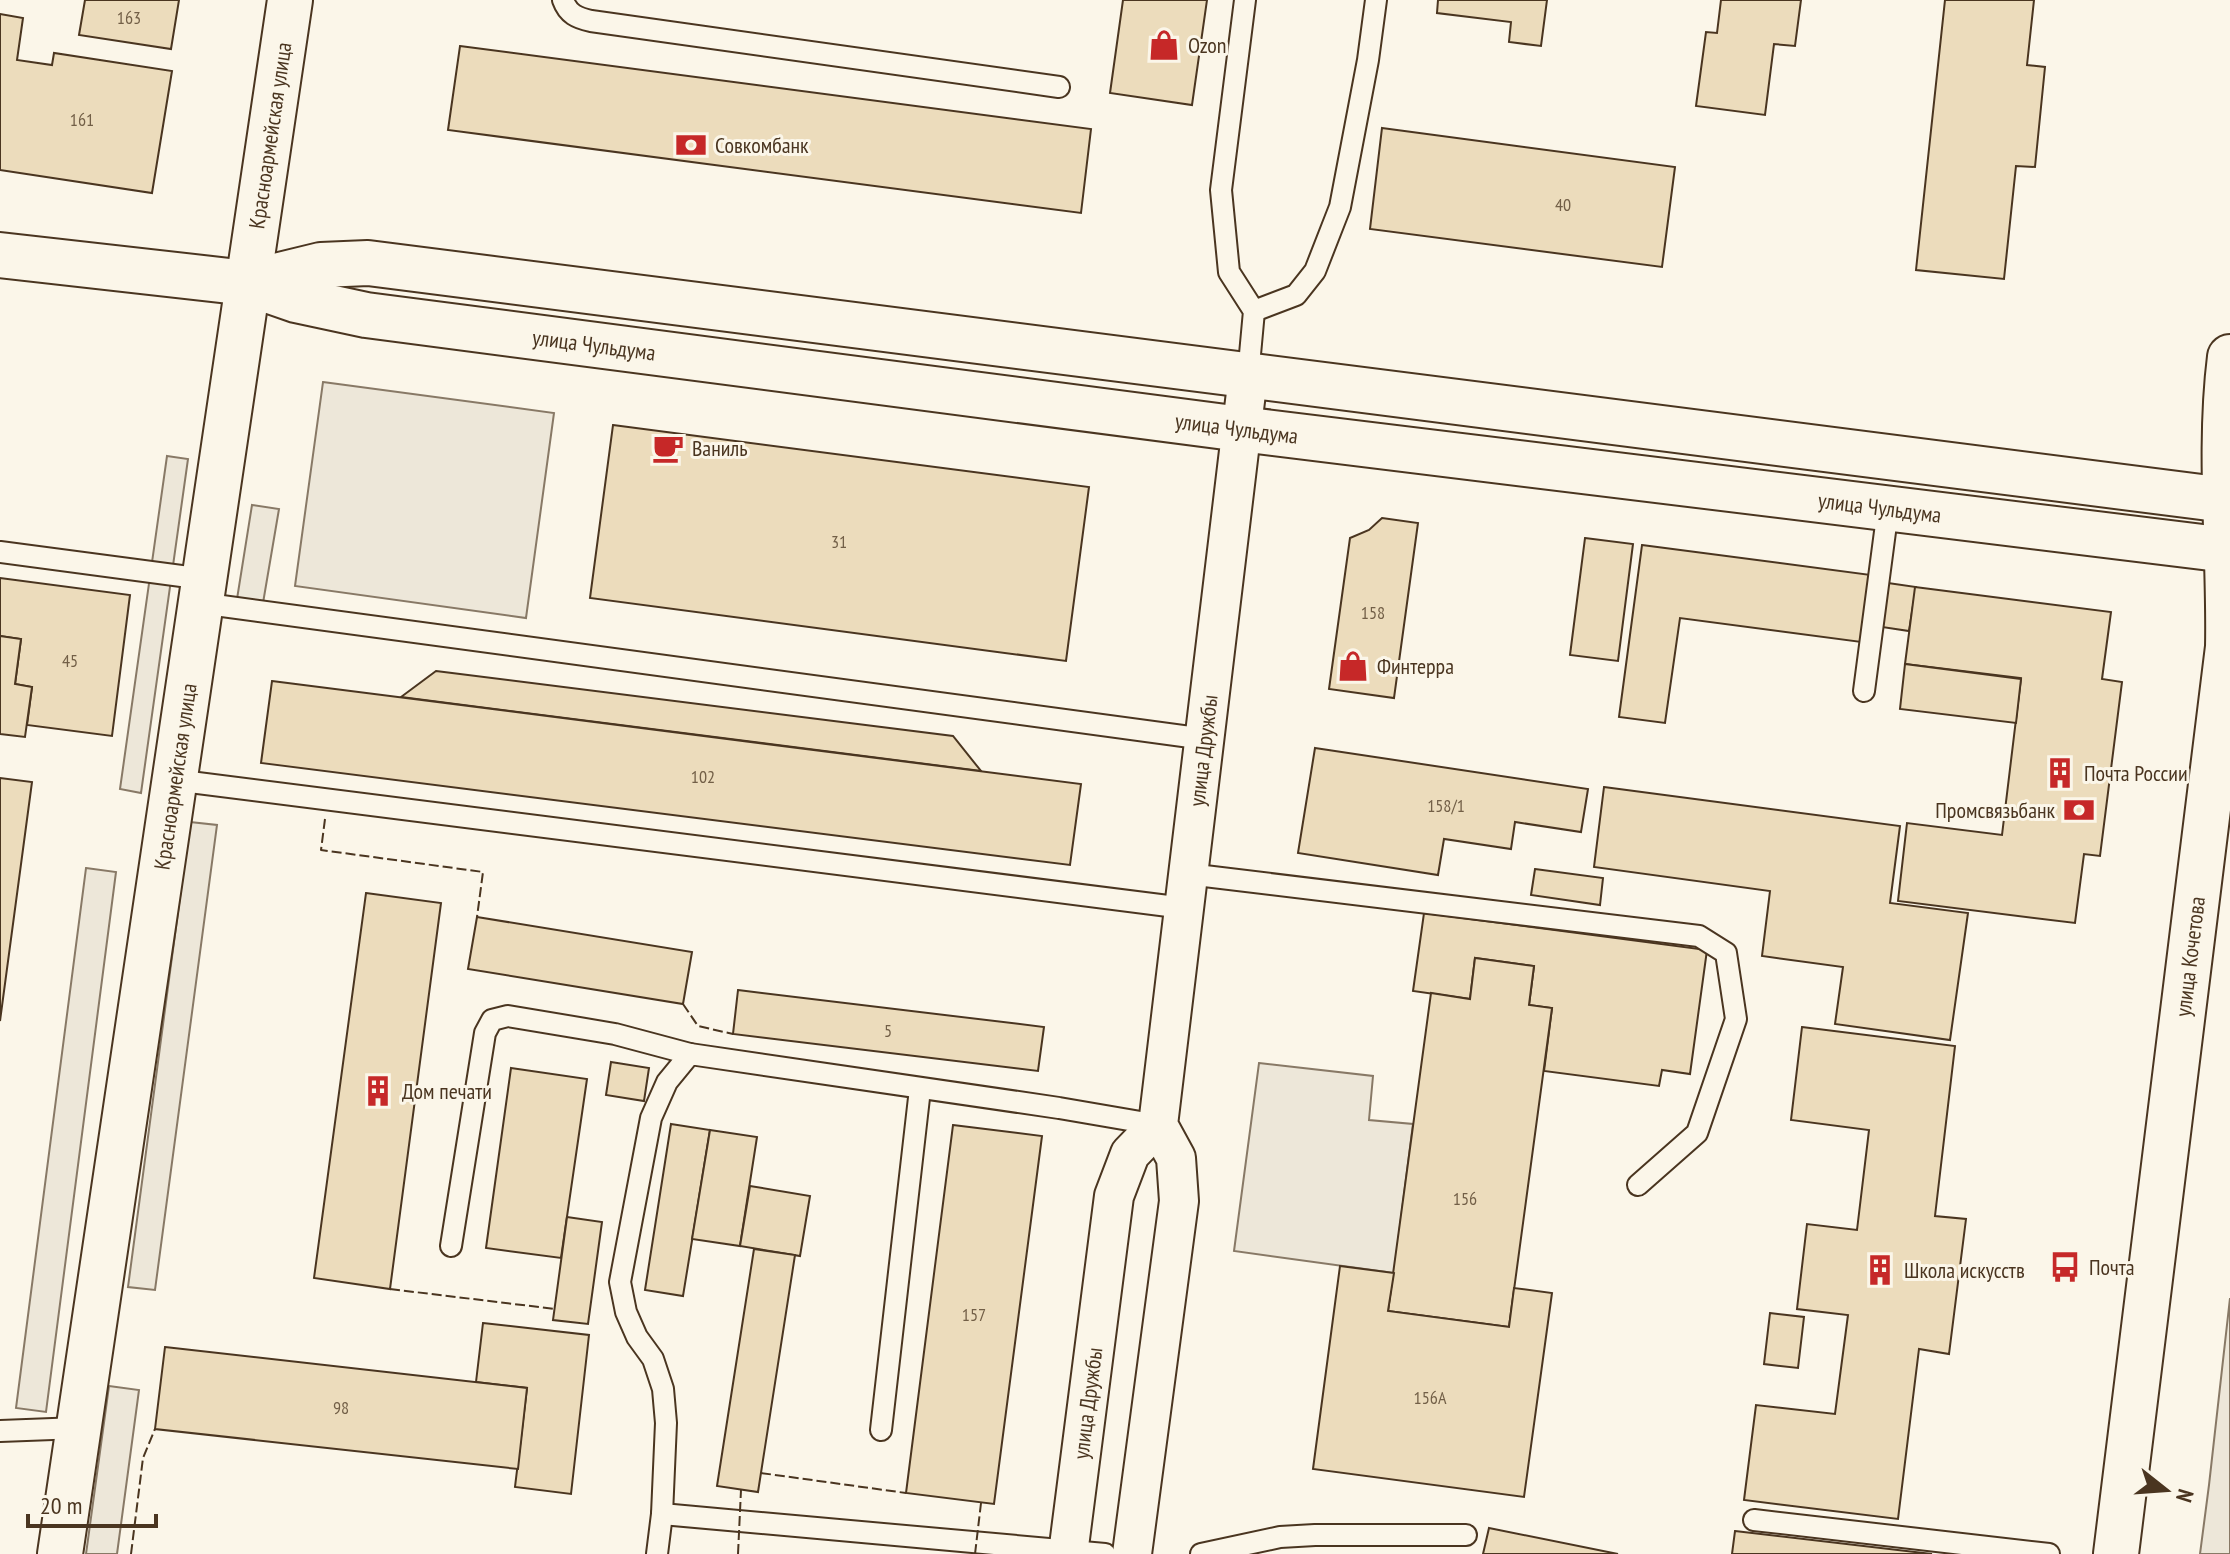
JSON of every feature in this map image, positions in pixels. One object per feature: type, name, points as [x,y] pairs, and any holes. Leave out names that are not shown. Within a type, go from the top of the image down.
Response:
[{"type":"main road","name":"Красноармейская улица","points":[[60,1554],[290,0]]},
{"type":"main road","name":"улица Чульдума","points":[[0,255],[247,283],[296,300],[366,315],[1241,429],[2229,550]]},
{"type":"main road","name":"улица Чульдума","points":[[247,283],[321,265],[368,263],[2228,501]]},
{"type":"main road","name":"улица Кочетова","points":[[2116,1554],[2228,647],[2227,380],[2230,357]]},
{"type":"street","name":"улица Дружбы","points":[[1080,1553],[1114,1196],[1130,1154],[1158,1125],[1248,376]]},
{"type":"street","points":[[1132,1554],[1179,1201],[1176,1158],[1158,1125]]},
{"type":"lane","points":[[563,0],[565,7],[576,17],[591,21],[1059,87]]},
{"type":"lane","points":[[1245,0],[1221,190],[1229,272],[1254,311],[1248,376]]},
{"type":"lane","points":[[1254,311],[1296,295],[1315,271],[1340,207],[1376,0]]},
{"type":"lane","points":[[1864,691],[1888,509]]},
{"type":"lane","points":[[0,552],[202,591],[1205,739]]},
{"type":"lane","points":[[174,780],[1186,891],[1699,936],[1726,953],[1736,1019],[1697,1133],[1638,1185]]},
{"type":"lane","points":[[451,1246],[485,1033],[492,1020],[508,1016],[615,1034],[690,1054],[1158,1125]]},
{"type":"lane","points":[[657,1554],[666,1423],[663,1389],[653,1359],[637,1337],[626,1312],[620,1282],[651,1118],[667,1082],[690,1054]]},
{"type":"lane","points":[[881,1430],[920,1089]]},
{"type":"lane","points":[[0,1431],[79,1428]]},
{"type":"lane","points":[[662,1514],[1080,1553]]},
{"type":"lane","points":[[1754,1520],[2049,1554]]},
{"type":"lane","points":[[1201,1554],[1280,1537],[1466,1535]]},
{"type":"shaded area","points":[[323,382],[554,413],[526,618],[295,586]]},
{"type":"shaded area","points":[[167,456],[188,459],[141,793],[120,789]]},
{"type":"shaded area","points":[[252,505],[279,509],[263,603],[237,599]]},
{"type":"shaded area","points":[[190,822],[217,825],[155,1290],[128,1287]]},
{"type":"shaded area","points":[[86,868],[116,872],[46,1412],[16,1408]]},
{"type":"shaded area","points":[[1259,1063],[1373,1076],[1369,1120],[1413,1124],[1394,1273],[1234,1251]]},
{"type":"shaded area","points":[[2230,1298],[2230,1554],[2200,1554],[2209,1485]]},
{"type":"shaded area","points":[[109,1386],[139,1390],[117,1554],[86,1554]]},
{"type":"building","points":[[85,0],[179,0],[171,49],[79,35]]},
{"type":"building","points":[[1123,0],[1207,0],[1192,105],[1110,93]]},
{"type":"building","points":[[1438,0],[1547,0],[1541,46],[1509,42],[1511,22],[1437,13]]},
{"type":"building","points":[[1721,0],[1801,0],[1795,46],[1774,44],[1765,115],[1696,106],[1706,32],[1717,33]]},
{"type":"building","points":[[1945,0],[2034,0],[2027,65],[2045,67],[2035,167],[2016,166],[2004,279],[1916,270]]},
{"type":"building","points":[[0,14],[23,18],[17,60],[52,65],[54,53],[172,71],[152,193],[0,170]]},
{"type":"building","points":[[460,46],[1091,129],[1081,213],[448,130]]},
{"type":"building","points":[[1382,128],[1675,167],[1662,267],[1370,229]]},
{"type":"building","points":[[613,425],[1089,487],[1066,661],[590,598]]},
{"type":"building","points":[[1382,518],[1418,523],[1394,698],[1329,689],[1350,538],[1369,530]]},
{"type":"building","points":[[1585,538],[1633,544],[1618,661],[1570,655]]},
{"type":"building","points":[[1642,545],[1871,575],[1861,642],[1680,618],[1665,723],[1619,717]]},
{"type":"building","points":[[0,578],[130,595],[112,736],[27,725],[32,687],[15,684],[21,639],[0,636]]},
{"type":"building","points":[[1888,583],[1916,587],[1909,631],[1882,627]]},
{"type":"building","name":"Почта России","points":[[1915,587],[2111,612],[2102,679],[2122,682],[2100,856],[2084,854],[2075,923],[1898,901],[1907,823],[2002,835],[2021,678],[1905,664]]},
{"type":"building","points":[[0,636],[21,639],[15,684],[32,687],[25,737],[0,734]]},
{"type":"building","points":[[1905,664],[2021,679],[2016,723],[1900,709]]},
{"type":"building","points":[[436,671],[953,736],[981,771],[401,697]]},
{"type":"building","points":[[272,681],[1081,784],[1070,865],[261,763]]},
{"type":"building","points":[[1315,748],[1588,789],[1581,832],[1515,822],[1511,849],[1444,839],[1438,875],[1298,853]]},
{"type":"building","points":[[0,778],[32,782],[0,1021]]},
{"type":"building","points":[[1604,787],[1900,826],[1890,903],[1968,913],[1950,1040],[1835,1024],[1843,967],[1762,956],[1770,891],[1594,867]]},
{"type":"building","points":[[1535,869],[1603,878],[1600,905],[1531,895]]},
{"type":"building","name":"Дом печати","points":[[366,893],[441,903],[390,1289],[314,1278]]},
{"type":"building","points":[[1424,913],[1707,950],[1690,1074],[1662,1070],[1659,1086],[1544,1071],[1552,1008],[1529,1005],[1534,966],[1475,958],[1470,999],[1413,991]]},
{"type":"building","points":[[477,917],[692,952],[683,1004],[468,969]]},
{"type":"building","points":[[1475,958],[1534,966],[1529,1005],[1552,1008],[1509,1327],[1388,1311],[1431,993],[1470,999]]},
{"type":"building","points":[[738,990],[1044,1027],[1038,1071],[733,1034]]},
{"type":"building","name":"Школа искусств","points":[[1802,1027],[1955,1046],[1935,1216],[1966,1219],[1949,1354],[1919,1349],[1898,1519],[1744,1500],[1756,1405],[1835,1414],[1848,1315],[1797,1309],[1807,1224],[1857,1230],[1869,1130],[1791,1120]]},
{"type":"building","points":[[611,1062],[649,1068],[644,1101],[606,1095]]},
{"type":"building","points":[[511,1068],[587,1079],[561,1258],[486,1248]]},
{"type":"building","points":[[671,1124],[710,1130],[683,1296],[645,1290]]},
{"type":"building","points":[[953,1125],[1042,1136],[994,1504],[906,1493]]},
{"type":"building","points":[[710,1130],[757,1137],[740,1246],[692,1239]]},
{"type":"building","points":[[750,1186],[810,1196],[800,1256],[740,1246]]},
{"type":"building","points":[[567,1217],[602,1222],[588,1324],[553,1320]]},
{"type":"building","points":[[754,1249],[795,1255],[758,1492],[717,1486]]},
{"type":"building","points":[[1340,1266],[1394,1273],[1388,1311],[1509,1327],[1514,1288],[1552,1293],[1524,1497],[1313,1469]]},
{"type":"building","points":[[1770,1313],[1804,1317],[1798,1368],[1764,1364]]},
{"type":"building","points":[[483,1323],[589,1335],[571,1494],[515,1487],[527,1388],[476,1382]]},
{"type":"building","points":[[165,1347],[527,1388],[518,1469],[155,1429]]},
{"type":"building","points":[[1489,1528],[1618,1554],[1483,1554]]},
{"type":"building","points":[[1735,1531],[1932,1554],[1732,1554]]},
{"type":"fence","points":[[325,819],[321,850],[483,872],[477,917]]},
{"type":"fence","points":[[683,1004],[698,1026],[733,1034]]},
{"type":"fence","points":[[390,1289],[555,1309]]},
{"type":"fence","points":[[131,1554],[143,1458],[155,1429]]},
{"type":"fence","points":[[761,1473],[906,1493]]},
{"type":"fence","points":[[738,1554],[741,1490]]},
{"type":"fence","points":[[975,1554],[981,1503]]},
{"type":"place","name":"Ozon","points":[[1164,45]]},
{"type":"place","name":"Совкомбанк","points":[[691,145]]},
{"type":"place","name":"Ваниль","points":[[668,448]]},
{"type":"place","name":"Финтерра","points":[[1353,666]]},
{"type":"place","name":"Почта России","points":[[2060,773]]},
{"type":"place","name":"Промсвязьбанк","points":[[2079,810]]},
{"type":"place","name":"Дом печати","points":[[378,1091]]},
{"type":"place","name":"Почта","points":[[2065,1267]]},
{"type":"place","name":"Школа искусств","points":[[1880,1270]]}]
